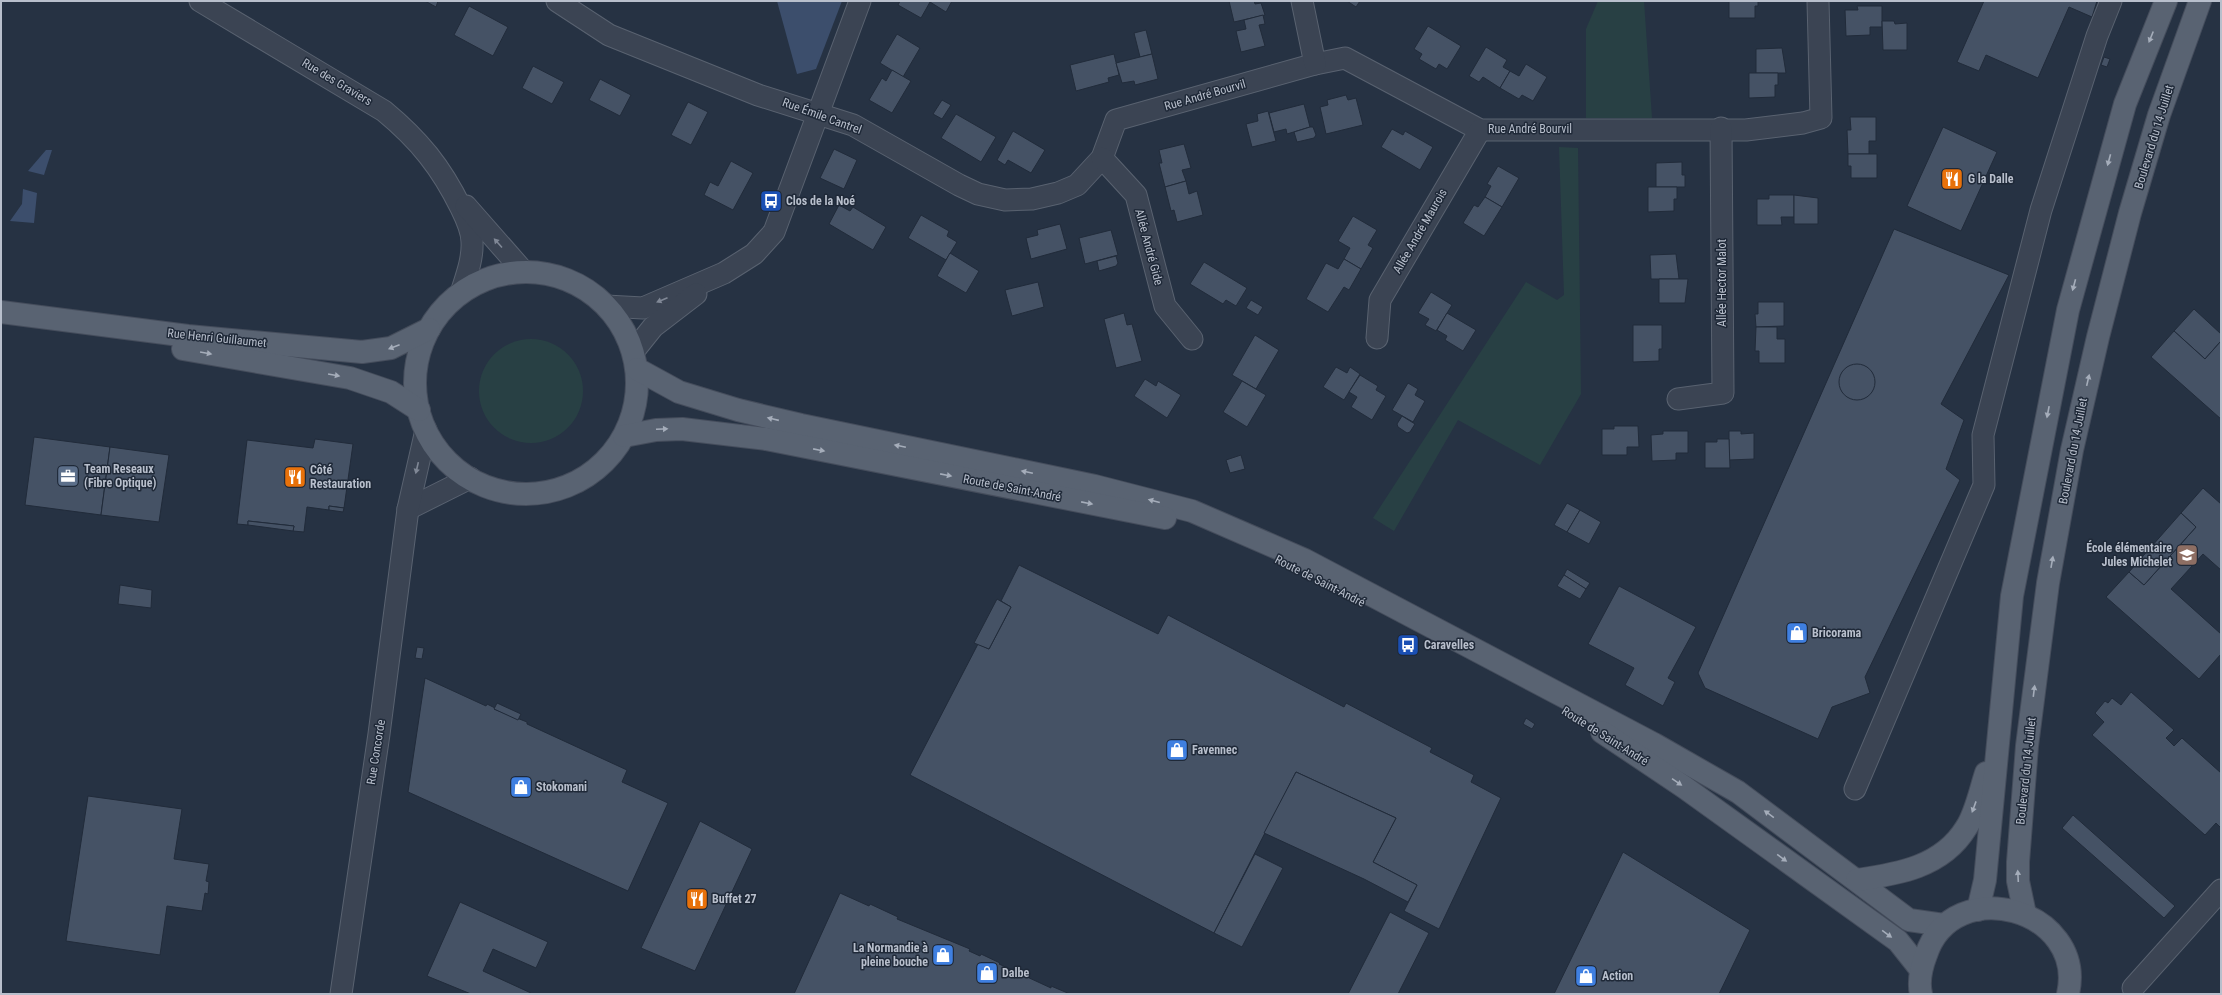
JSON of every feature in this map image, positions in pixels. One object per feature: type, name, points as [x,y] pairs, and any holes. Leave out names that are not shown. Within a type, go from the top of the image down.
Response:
[{"type":"main road","points":[[1978,910],[1985,880],[2012,596],[2068,310],[2125,104],[2166,1]]},
{"type":"main road","name":"Boulevard du 14 Juillet","points":[[2025,914],[2018,881],[2018,862],[2027,746],[2048,583],[2072,450],[2098,337],[2130,213],[2159,115],[2200,1]]},
{"type":"main road","points":[[524,272],[554,275],[573,282],[591,292],[606,306],[627,335],[635,360],[637,389],[634,409],[624,436],[607,458],[594,470],[579,480],[557,489],[525,493],[506,492],[488,487],[470,478],[452,465],[437,449],[426,430],[419,410],[415,389],[416,369],[421,348],[429,329],[443,309],[461,293],[483,280],[508,273],[524,272]]},
{"type":"main road","name":"Rue Henri Guillaumet","points":[[1,312],[188,336],[362,352],[391,348],[429,329]]},
{"type":"main road","name":"Rue Henri Guillaumet","points":[[1,325],[192,350],[350,378],[391,392],[419,410]]},
{"type":"main road","name":"Route de Saint-André","points":[[635,360],[679,392],[738,410],[801,425],[1096,486],[1192,511],[1259,539],[1305,560],[1654,744],[1738,792],[1909,920],[1944,924]]},
{"type":"main road","name":"Route de Saint-André","points":[[624,436],[656,430],[682,429],[766,439],[1170,519],[1241,542],[1372,607],[1565,710],[1607,735],[1684,787],[1898,941],[1921,970]]},
{"type":"main road","points":[[1857,880],[1892,875],[1909,870],[1936,859],[1953,846],[1967,827],[1997,744]]},
{"type":"main road","points":[[1921,994],[1921,970],[1927,950],[1944,924],[1957,917],[1978,910],[2002,907],[2025,914],[2045,926],[2056,939],[2065,956],[2073,991]]},
{"type":"street","name":"Rue des Graviers","points":[[200,1],[384,111],[410,132],[429,154],[451,188]]},
{"type":"street","name":"Rue Émile Cantrel","points":[[557,1],[609,35],[758,95],[853,125],[978,194],[1004,200],[1032,199],[1058,193],[1077,186],[1102,158]]},
{"type":"street","points":[[635,360],[653,327],[724,273],[754,254],[774,232],[860,1]]},
{"type":"street","points":[[1302,1],[1314,64]]},
{"type":"street","name":"Rue André Bourvil","points":[[1102,158],[1116,120],[1314,64],[1346,58],[1480,130],[1721,128],[1746,130],[1803,123],[1821,118],[1818,1]]},
{"type":"street","points":[[1855,789],[1984,485],[1983,435],[2041,210],[2097,36],[2111,1]]},
{"type":"street","name":"Allée Hector Malot","points":[[1678,399],[1723,393],[1721,128]]},
{"type":"street","name":"Allée André Maurois","points":[[1377,338],[1380,300],[1480,130]]},
{"type":"street","name":"Allée André Gide","points":[[1102,158],[1136,195],[1165,306],[1192,339]]},
{"type":"street","points":[[451,188],[524,272]]},
{"type":"street","points":[[451,188],[465,216],[472,242],[469,268],[461,293]]},
{"type":"street","points":[[606,306],[643,308],[724,273]]},
{"type":"street","name":"Rue Concorde","points":[[341,994],[379,734],[408,509],[426,430]]},
{"type":"street","points":[[408,509],[470,478]]},
{"type":"street","points":[[2133,988],[2221,890]]},
{"type":"green space","points":[[1598,1],[1644,1],[1652,118],[1586,118],[1586,29]]},
{"type":"green space","points":[[1559,147],[1578,148],[1581,394],[1540,465],[1458,420],[1394,531],[1373,518],[1526,282],[1557,300],[1564,295]]},
{"type":"green space","points":[[531,339],[551,343],[560,347],[568,354],[575,362],[579,371],[583,391],[579,411],[575,420],[568,428],[560,435],[551,439],[531,443],[511,439],[502,435],[494,428],[487,420],[483,411],[479,391],[483,371],[487,362],[494,354],[502,347],[511,343]]},
{"type":"water","points":[[777,1],[842,1],[816,69],[797,74]]},
{"type":"water","points":[[46,150],[52,150],[44,175],[28,171]]},
{"type":"water","points":[[23,189],[37,193],[34,223],[10,221],[22,204]]},
{"type":"building","points":[[425,1],[438,1],[436,7]]},
{"type":"building","points":[[900,1],[952,1],[946,12],[930,2],[921,18],[898,5]]},
{"type":"building","points":[[1229,1],[1254,1],[1255,4],[1261,3],[1265,15],[1234,22]]},
{"type":"building","points":[[1347,1],[1360,1],[1356,7]]},
{"type":"building","points":[[1729,1],[1758,1],[1758,6],[1755,6],[1755,18],[1729,18]]},
{"type":"building","points":[[1984,1],[2097,1],[2092,17],[2069,7],[2038,78],[1986,55],[1979,71],[1957,62]]},
{"type":"building","points":[[469,6],[508,27],[493,56],[454,35]]},
{"type":"building","points":[[1857,6],[1882,6],[1882,27],[1870,27],[1870,35],[1846,36],[1845,10],[1858,10]]},
{"type":"building","points":[[1263,15],[1265,24],[1259,25],[1265,46],[1241,52],[1236,31],[1246,29],[1244,20]]},
{"type":"building","points":[[1882,21],[1894,21],[1895,24],[1907,23],[1907,50],[1883,50]]},
{"type":"building","points":[[1428,26],[1461,46],[1447,69],[1439,64],[1436,69],[1419,59],[1422,54],[1414,49]]},
{"type":"building","points":[[1146,30],[1152,54],[1140,57],[1134,33]]},
{"type":"building","points":[[897,34],[920,48],[903,77],[880,63]]},
{"type":"building","points":[[1486,47],[1507,60],[1503,67],[1510,71],[1500,88],[1483,77],[1479,82],[1469,76]]},
{"type":"building","points":[[1782,48],[1786,73],[1756,73],[1756,49]]},
{"type":"building","points":[[1114,54],[1119,75],[1108,78],[1109,82],[1076,91],[1070,65]]},
{"type":"building","points":[[1152,54],[1158,79],[1135,85],[1134,81],[1122,83],[1116,63]]},
{"type":"building","points":[[2104,57],[2110,59],[2107,67],[2101,65]]},
{"type":"building","points":[[1526,64],[1547,77],[1533,101],[1522,95],[1519,99],[1500,88],[1510,71],[1519,76]]},
{"type":"building","points":[[533,66],[564,82],[552,104],[522,88]]},
{"type":"building","points":[[892,70],[911,81],[892,113],[869,100],[882,78],[886,81]]},
{"type":"building","points":[[1749,73],[1778,73],[1778,85],[1775,85],[1775,97],[1749,98]]},
{"type":"building","points":[[600,79],[631,95],[620,116],[589,100]]},
{"type":"building","points":[[1346,95],[1348,100],[1356,98],[1363,125],[1326,134],[1320,107],[1328,105],[1327,100]]},
{"type":"building","points":[[942,100],[951,105],[942,119],[933,114]]},
{"type":"building","points":[[688,102],[708,112],[691,145],[671,135]]},
{"type":"building","points":[[1304,104],[1310,127],[1287,134],[1286,129],[1274,132],[1269,113]]},
{"type":"building","points":[[1268,111],[1276,141],[1252,147],[1246,124],[1258,121],[1257,114]]},
{"type":"building","points":[[956,114],[996,137],[981,162],[941,138]]},
{"type":"building","points":[[1850,117],[1876,117],[1876,141],[1869,141],[1869,154],[1848,154],[1847,130],[1851,130]]},
{"type":"building","points":[[1313,127],[1316,135],[1314,138],[1297,142],[1294,132]]},
{"type":"building","name":"G la Dalle","points":[[1943,127],[1997,152],[1961,231],[1907,206]]},
{"type":"building","points":[[1392,129],[1403,135],[1405,131],[1433,147],[1420,170],[1381,147]]},
{"type":"building","points":[[1013,131],[1045,150],[1031,173],[1008,160],[1005,165],[997,160]]},
{"type":"building","points":[[1184,144],[1191,168],[1182,170],[1186,181],[1165,187],[1159,163],[1162,163],[1159,150]]},
{"type":"building","points":[[834,149],[857,160],[844,189],[820,178]]},
{"type":"building","points":[[1848,154],[1877,154],[1877,178],[1851,178],[1851,166],[1848,166]]},
{"type":"building","points":[[731,161],[753,173],[733,210],[704,195],[710,182],[718,186]]},
{"type":"building","points":[[1682,162],[1682,175],[1685,175],[1685,187],[1656,187],[1656,163]]},
{"type":"building","points":[[1498,166],[1519,178],[1502,207],[1485,197],[1491,186],[1487,184]]},
{"type":"building","points":[[1186,181],[1189,194],[1197,191],[1203,215],[1177,222],[1174,210],[1171,211],[1165,187]]},
{"type":"building","points":[[1648,187],[1677,187],[1677,199],[1674,199],[1674,211],[1648,212]]},
{"type":"building","points":[[1769,195],[1794,195],[1794,217],[1781,217],[1782,225],[1757,225],[1757,199],[1769,199]]},
{"type":"building","points":[[1794,195],[1818,198],[1818,224],[1794,224]]},
{"type":"building","points":[[1485,197],[1502,207],[1484,236],[1463,223],[1474,205],[1478,207]]},
{"type":"building","points":[[839,205],[850,211],[853,207],[886,227],[873,250],[829,224]]},
{"type":"building","points":[[921,215],[949,231],[947,236],[957,242],[946,260],[908,238]]},
{"type":"building","points":[[1353,216],[1377,230],[1368,245],[1373,248],[1361,269],[1344,259],[1350,248],[1338,241]]},
{"type":"building","points":[[1060,224],[1067,249],[1031,259],[1026,238],[1038,235],[1037,230]]},
{"type":"building","points":[[1894,229],[2009,275],[1941,404],[1964,420],[1946,469],[1960,480],[1865,677],[1870,693],[1832,707],[1818,739],[1705,688],[1698,673]]},
{"type":"building","points":[[1111,230],[1118,255],[1085,264],[1079,238]]},
{"type":"building","points":[[950,253],[979,271],[966,293],[937,276]]},
{"type":"building","points":[[1676,254],[1679,279],[1651,279],[1650,255]]},
{"type":"building","points":[[1116,256],[1118,263],[1116,266],[1099,271],[1097,261]]},
{"type":"building","points":[[1344,259],[1361,269],[1349,290],[1344,287],[1328,312],[1306,299],[1326,263],[1338,269]]},
{"type":"building","points":[[1204,262],[1247,288],[1236,306],[1226,300],[1223,304],[1190,284]]},
{"type":"building","points":[[1659,279],[1688,279],[1685,303],[1659,303]]},
{"type":"building","points":[[1038,282],[1044,307],[1012,316],[1005,290]]},
{"type":"building","points":[[1431,292],[1452,305],[1436,331],[1425,325],[1429,319],[1418,313]]},
{"type":"building","points":[[1251,300],[1263,307],[1258,315],[1246,308]]},
{"type":"building","points":[[1758,302],[1784,302],[1784,326],[1756,327],[1755,314],[1758,314]]},
{"type":"building","points":[[2194,309],[2221,334],[2221,341],[2205,359],[2174,331]]},
{"type":"building","points":[[1124,313],[1127,325],[1132,324],[1142,361],[1116,368],[1104,319]]},
{"type":"building","points":[[1447,313],[1476,330],[1463,351],[1445,340],[1447,336],[1437,330]]},
{"type":"building","points":[[1633,325],[1662,325],[1662,349],[1659,349],[1659,361],[1633,362]]},
{"type":"building","points":[[1756,327],[1777,327],[1777,339],[1785,339],[1785,363],[1759,363],[1759,351],[1755,351]]},
{"type":"building","points":[[2174,331],[2205,359],[2221,341],[2221,419],[2151,357]]},
{"type":"building","points":[[1255,335],[1279,350],[1256,389],[1232,375]]},
{"type":"building","points":[[1861,364],[1870,369],[1874,375],[1874,389],[1870,395],[1861,400],[1853,400],[1844,395],[1840,389],[1839,378],[1844,369],[1850,365]]},
{"type":"building","points":[[1336,367],[1347,373],[1350,367],[1360,374],[1344,400],[1323,387]]},
{"type":"building","points":[[1360,375],[1378,386],[1376,390],[1386,396],[1372,420],[1351,407],[1357,397],[1349,392]]},
{"type":"building","points":[[1145,379],[1156,386],[1158,381],[1181,395],[1167,418],[1134,396]]},
{"type":"building","points":[[1242,381],[1266,395],[1247,427],[1223,412]]},
{"type":"building","points":[[1408,383],[1418,389],[1415,395],[1425,401],[1413,422],[1392,410]]},
{"type":"building","points":[[1402,416],[1415,424],[1410,432],[1407,433],[1398,427],[1397,424]]},
{"type":"building","points":[[1614,426],[1638,426],[1639,447],[1627,447],[1627,455],[1602,455],[1602,429],[1614,429]]},
{"type":"building","points":[[1663,431],[1688,431],[1688,453],[1676,453],[1676,460],[1652,461],[1651,435],[1663,434]]},
{"type":"building","points":[[1729,431],[1741,431],[1741,434],[1754,433],[1754,459],[1729,460]]},
{"type":"building","name":"Team Reseaux (Fibre Optique)","points":[[34,437],[110,447],[101,515],[25,505]]},
{"type":"building","name":"Côté Restauration","points":[[315,439],[353,444],[344,508],[329,506],[329,510],[307,507],[304,532],[293,531],[294,526],[248,521],[248,525],[237,524],[247,440],[313,448]]},
{"type":"building","points":[[1717,439],[1729,439],[1730,468],[1705,468],[1705,442],[1717,442]]},
{"type":"building","points":[[110,447],[169,455],[159,522],[101,515]]},
{"type":"building","points":[[1241,455],[1245,469],[1230,473],[1226,460]]},
{"type":"building","points":[[2203,488],[2221,504],[2221,570],[2203,554],[2171,589],[2221,634],[2221,654],[2199,679],[2106,597],[2129,572],[2144,585],[2196,527],[2181,513]]},
{"type":"building","points":[[1567,503],[1580,510],[1567,532],[1554,525]]},
{"type":"building","points":[[329,506],[344,508],[343,512],[329,510]]},
{"type":"building","points":[[1580,510],[1601,522],[1589,544],[1567,532]]},
{"type":"building","points":[[2181,513],[2196,527],[2144,585],[2129,572]]},
{"type":"building","points":[[248,521],[294,526],[293,531],[248,525]]},
{"type":"building","name":"Favennec","points":[[1019,565],[1158,634],[1168,615],[1344,707],[1346,703],[1432,748],[1430,752],[1474,775],[1471,782],[1501,798],[1439,929],[1404,911],[1417,885],[1373,862],[1396,818],[1296,772],[1214,933],[910,775],[978,644],[989,649],[1011,607],[1001,601]]},
{"type":"building","points":[[1567,569],[1590,583],[1586,589],[1564,575]]},
{"type":"building","points":[[1564,575],[1586,589],[1580,599],[1557,586]]},
{"type":"building","points":[[120,585],[152,590],[151,608],[118,604]]},
{"type":"building","points":[[1619,586],[1696,627],[1668,678],[1675,682],[1663,706],[1625,685],[1634,668],[1588,644]]},
{"type":"building","points":[[997,599],[1011,607],[989,649],[974,643]]},
{"type":"building","points":[[417,647],[424,648],[422,659],[415,658]]},
{"type":"building","name":"Stokomani","points":[[425,678],[486,706],[487,704],[495,708],[494,709],[527,722],[527,724],[627,770],[622,782],[668,803],[628,891],[408,792]]},
{"type":"building","points":[[2131,692],[2174,730],[2166,738],[2174,746],[2182,738],[2221,773],[2221,828],[2216,823],[2205,835],[2092,735],[2104,722],[2095,713],[2105,701],[2108,703],[2112,698],[2121,705]]},
{"type":"building","points":[[497,703],[521,714],[518,720],[494,709]]},
{"type":"building","points":[[1526,718],[1535,724],[1532,729],[1523,724]]},
{"type":"building","points":[[1296,772],[1396,818],[1373,862],[1417,885],[1408,902],[1364,879],[1264,833]]},
{"type":"building","points":[[88,796],[182,809],[174,859],[209,864],[206,881],[209,882],[208,894],[205,893],[202,911],[167,906],[160,955],[66,941]]},
{"type":"building","points":[[2073,815],[2175,906],[2164,918],[2062,828]]},
{"type":"building","name":"Buffet 27","points":[[700,821],[752,849],[695,971],[641,948]]},
{"type":"building","points":[[1623,852],[1750,930],[1719,994],[1554,994]]},
{"type":"building","points":[[1255,854],[1283,868],[1242,947],[1214,933]]},
{"type":"building","points":[[840,893],[869,906],[870,904],[898,917],[897,919],[970,949],[969,951],[980,956],[981,954],[1051,988],[1051,986],[1070,994],[794,994]]},
{"type":"building","points":[[460,902],[548,942],[536,968],[493,949],[483,971],[531,994],[471,994],[427,976]]},
{"type":"building","points":[[1390,912],[1429,933],[1398,994],[1348,994]]},
{"type":"place","name":"G la Dalle","points":[[1952,179]]},
{"type":"place","name":"Clos de la Noé","points":[[771,201]]},
{"type":"place","name":"Team Reseaux (Fibre Optique)","points":[[68,476]]},
{"type":"place","name":"Côté Restauration","points":[[295,477]]},
{"type":"place","name":"École élémentaire Jules Michelet","points":[[2187,555]]},
{"type":"place","name":"Bricorama","points":[[1797,633]]},
{"type":"place","name":"Caravelles","points":[[1408,645]]},
{"type":"place","name":"Favennec","points":[[1177,750]]},
{"type":"place","name":"Stokomani","points":[[521,787]]},
{"type":"place","name":"Buffet 27","points":[[697,899]]},
{"type":"place","name":"La Normandie à pleine bouche","points":[[943,955]]},
{"type":"place","name":"Dalbe","points":[[987,973]]},
{"type":"place","name":"Action","points":[[1586,976]]}]
